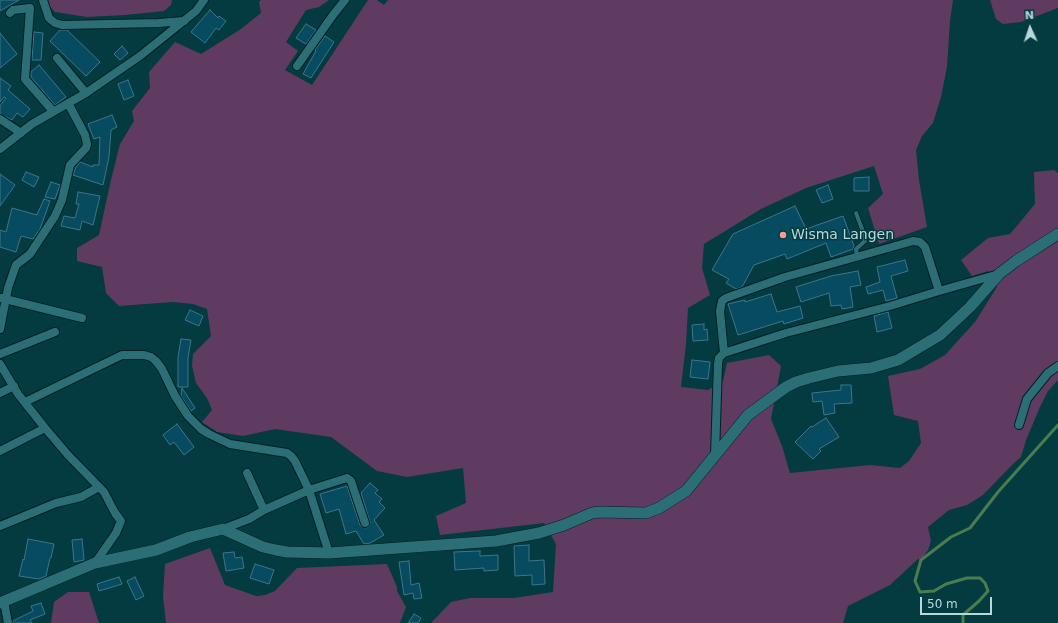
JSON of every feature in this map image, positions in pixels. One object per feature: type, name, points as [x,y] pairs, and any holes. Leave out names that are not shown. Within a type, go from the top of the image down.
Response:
[{"type":"street","points":[[0,149],[20,133],[53,111],[86,93],[140,56],[196,11],[204,0]]},
{"type":"street","points":[[297,66],[345,0]]},
{"type":"street","points":[[10,12],[13,10],[30,8],[44,4],[49,18],[55,23],[62,25],[184,21]]},
{"type":"street","points":[[30,8],[25,79],[53,111]]},
{"type":"street","points":[[57,58],[86,93]]},
{"type":"street","points":[[0,329],[3,298],[16,265],[30,254],[55,216],[62,200],[70,165],[86,148],[87,144],[85,135],[68,103]]},
{"type":"street","points":[[0,119],[20,133]]},
{"type":"street","points":[[222,529],[263,547],[276,550],[287,552],[329,553],[496,541],[545,531],[592,513],[646,513],[659,508],[686,490],[748,415],[786,387],[803,380],[838,371],[871,368],[884,365],[898,360],[925,345],[940,335],[970,307],[999,274],[1016,261],[1058,234]]},
{"type":"street","points":[[724,353],[720,311],[722,301],[726,298],[785,277],[913,241],[920,242],[925,247],[939,291]]},
{"type":"street","points":[[715,455],[718,364],[719,358],[724,353],[786,333],[890,306],[999,274]]},
{"type":"street","points":[[3,298],[82,318]]},
{"type":"street","points":[[0,354],[55,332]]},
{"type":"street","points":[[25,402],[122,355],[144,355],[156,361],[162,369],[182,407],[191,420],[201,429],[230,444],[287,453],[291,456],[309,490],[329,553]]},
{"type":"street","points":[[0,364],[25,402],[45,428],[68,455],[104,492],[121,521],[116,533],[95,563]]},
{"type":"street","points":[[1019,425],[1027,399],[1048,373],[1058,366]]},
{"type":"street","points":[[0,393],[14,386]]},
{"type":"street","points":[[0,451],[45,428]]},
{"type":"street","points":[[247,473],[264,510]]},
{"type":"street","points":[[8,623],[2,602],[95,563],[156,550],[190,537],[222,529],[249,519],[264,510],[309,490],[348,478],[351,481],[365,523]]},
{"type":"street","points":[[0,526],[56,504],[81,497],[99,487]]},
{"type":"lane","points":[[856,213],[865,237],[865,241],[856,250],[857,257]]},
{"type":"shaded area","points":[[48,0],[172,0],[171,5],[164,11],[87,17],[55,12],[48,5]]},
{"type":"shaded area","points":[[261,0],[329,0],[319,7],[306,10],[286,42],[298,51],[285,70],[312,85],[368,0],[377,0],[384,5],[388,0],[953,0],[947,67],[941,97],[933,123],[922,136],[916,150],[919,180],[927,227],[879,244],[868,208],[883,194],[874,166],[806,188],[761,209],[704,244],[702,268],[710,295],[688,308],[681,387],[708,390],[723,381],[727,363],[769,355],[781,366],[771,419],[782,446],[790,473],[870,465],[900,468],[909,461],[921,443],[918,421],[894,415],[888,376],[920,369],[945,355],[975,322],[997,287],[988,271],[972,276],[961,260],[988,238],[1010,234],[1035,204],[1034,172],[1054,170],[1058,173],[1058,380],[1048,391],[1040,407],[1026,440],[1021,457],[983,495],[967,505],[949,510],[928,527],[931,541],[928,550],[921,560],[918,559],[890,585],[848,606],[843,623],[431,623],[451,602],[470,598],[514,598],[553,592],[556,544],[544,523],[440,535],[436,516],[466,503],[463,468],[407,477],[377,471],[331,437],[275,429],[243,436],[217,432],[202,422],[212,410],[207,398],[196,383],[192,366],[193,354],[211,336],[207,309],[193,304],[173,302],[119,306],[106,293],[102,267],[77,261],[77,248],[99,235],[120,144],[134,121],[132,111],[150,88],[149,72],[175,42],[201,54],[241,29],[261,13],[259,2]]},
{"type":"shaded area","points":[[990,0],[1058,0],[1058,8],[1021,22],[1003,24],[996,19]]},
{"type":"shaded area","points":[[210,548],[225,585],[256,596],[265,595],[275,591],[297,568],[387,564],[397,587],[397,591],[406,607],[400,623],[166,623],[163,596],[165,564]]},
{"type":"shaded area","points":[[68,592],[89,592],[99,623],[51,623],[54,602]]},
{"type":"building","points":[[0,0],[19,0],[0,11]]},
{"type":"building","points":[[210,10],[218,18],[219,16],[226,21],[219,30],[216,28],[205,43],[191,32]]},
{"type":"building","points":[[306,24],[316,30],[306,44],[296,38]]},
{"type":"building","points":[[60,30],[67,30],[100,62],[86,76],[50,41]]},
{"type":"building","points":[[34,32],[43,33],[41,60],[32,60]]},
{"type":"building","points":[[0,33],[17,54],[0,68]]},
{"type":"building","points":[[325,36],[334,42],[311,78],[303,74],[316,51],[315,50]]},
{"type":"building","points":[[122,46],[128,53],[120,60],[114,54]]},
{"type":"building","points":[[39,65],[66,97],[55,105],[31,77],[31,72]]},
{"type":"building","points":[[0,78],[11,86],[8,90],[30,109],[23,117],[17,113],[12,120],[0,114],[0,106],[6,98],[4,97],[0,102]]},
{"type":"building","points":[[128,80],[134,96],[124,100],[118,84]]},
{"type":"building","points":[[112,115],[117,127],[111,130],[109,157],[103,185],[73,175],[80,162],[93,167],[93,165],[99,165],[100,137],[94,139],[88,124]]},
{"type":"building","points":[[26,172],[39,177],[34,187],[22,180]]},
{"type":"building","points":[[0,174],[15,185],[0,206]]},
{"type":"building","points":[[869,177],[869,191],[854,191],[854,178]]},
{"type":"building","points":[[51,182],[60,185],[55,199],[45,197]]},
{"type":"building","points":[[828,185],[833,199],[822,203],[816,190]]},
{"type":"building","points":[[78,192],[100,196],[93,225],[82,221],[80,230],[61,226],[64,216],[75,218],[79,204],[76,204]]},
{"type":"building","points":[[44,199],[50,201],[40,229],[33,239],[21,236],[16,252],[0,247],[0,230],[6,232],[12,208],[37,215]]},
{"type":"building","points":[[795,206],[806,229],[843,216],[854,246],[853,249],[831,257],[826,243],[787,259],[785,254],[754,265],[742,287],[736,289],[726,283],[729,279],[712,270],[733,234]]},
{"type":"building","points":[[905,260],[908,271],[891,276],[897,298],[886,301],[883,290],[868,294],[866,287],[880,282],[877,267]]},
{"type":"building","points":[[858,271],[861,285],[850,287],[853,307],[842,309],[841,305],[831,306],[829,293],[801,302],[796,287],[831,276]]},
{"type":"building","points":[[771,294],[777,312],[800,306],[803,318],[784,324],[783,321],[738,335],[728,304],[745,300],[745,302]]},
{"type":"building","points":[[190,310],[203,316],[199,326],[185,320]]},
{"type":"building","points":[[888,312],[892,328],[877,332],[874,316]]},
{"type":"building","points":[[704,324],[704,330],[707,329],[708,340],[693,341],[692,325]]},
{"type":"building","points":[[181,339],[191,340],[188,358],[188,387],[178,387],[178,357]]},
{"type":"building","points":[[692,360],[710,362],[708,379],[690,377]]},
{"type":"building","points":[[841,385],[851,385],[852,403],[834,404],[835,413],[824,415],[822,401],[813,402],[812,393],[841,390]]},
{"type":"building","points":[[182,388],[195,408],[191,411],[181,396]]},
{"type":"building","points":[[826,418],[839,437],[819,449],[821,451],[813,459],[795,442],[811,426],[812,427]]},
{"type":"building","points":[[177,424],[194,447],[184,455],[174,442],[170,445],[163,435]]},
{"type":"building","points":[[370,483],[378,490],[375,493],[382,499],[379,502],[385,508],[374,520],[384,535],[370,543],[364,544],[356,531],[346,534],[339,509],[326,513],[320,494],[347,486],[360,525],[366,528],[369,526],[370,522],[361,493]]},
{"type":"building","points":[[28,539],[54,544],[46,576],[39,579],[19,576]]},
{"type":"building","points":[[82,539],[84,560],[74,562],[72,540]]},
{"type":"building","points":[[529,545],[529,561],[544,560],[545,584],[532,585],[532,575],[515,576],[514,546]]},
{"type":"building","points":[[480,551],[480,556],[498,555],[498,570],[484,571],[484,568],[455,570],[454,552]]},
{"type":"building","points":[[234,552],[235,558],[242,557],[244,568],[226,571],[223,553]]},
{"type":"building","points":[[409,561],[411,585],[419,583],[422,598],[414,599],[413,593],[404,595],[399,562]]},
{"type":"building","points":[[255,564],[274,570],[269,584],[250,578]]},
{"type":"building","points":[[119,577],[122,584],[99,591],[97,584]]},
{"type":"building","points":[[135,577],[144,596],[136,600],[127,581]]},
{"type":"building","points":[[41,603],[45,614],[30,620],[32,623],[13,623],[13,621],[33,611],[31,606]]},
{"type":"building","points":[[414,614],[421,618],[418,623],[408,623]]},
{"type":"waterway","points":[[963,623],[963,615],[988,591],[985,583],[980,578],[967,578],[946,584],[934,591],[920,592],[915,581],[921,560],[951,537],[970,528],[998,492],[1058,425]]},
{"type":"place","name":"Wisma Langen","points":[[783,235]]}]
